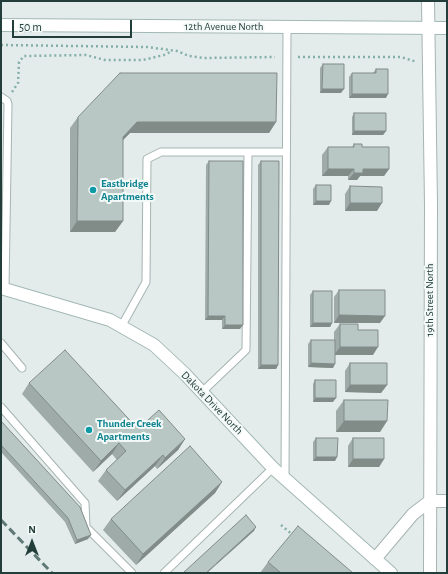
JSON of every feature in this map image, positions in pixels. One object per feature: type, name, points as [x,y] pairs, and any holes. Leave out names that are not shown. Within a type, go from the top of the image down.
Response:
[{"type":"street","name":"19th Street North","points":[[428,1],[431,204],[430,573]]},
{"type":"street","name":"12th Avenue North","points":[[1,25],[447,28]]},
{"type":"street","name":"Dakota Drive North","points":[[3,288],[110,320],[154,345],[202,392],[273,468],[391,573]]},
{"type":"street","points":[[375,559],[413,514],[430,501],[447,501]]},
{"type":"lane","points":[[285,478],[286,27]]},
{"type":"lane","points":[[3,288],[7,167],[4,99]]},
{"type":"lane","points":[[121,327],[146,282],[147,159],[161,152],[286,152]]},
{"type":"lane","points":[[202,392],[246,350],[248,152]]},
{"type":"lane","points":[[1,343],[22,368]]},
{"type":"lane","points":[[1,407],[85,503],[86,527],[132,573]]},
{"type":"lane","points":[[164,573],[273,468]]},
{"type":"path","points":[[1,45],[102,45]]},
{"type":"path","points":[[4,99],[18,83],[19,62],[24,56],[86,55],[105,60],[143,60],[164,55],[172,50]]},
{"type":"path","points":[[281,525],[298,540]]},
{"type":"building","points":[[323,64],[344,64],[344,89],[322,89]]},
{"type":"building","points":[[376,69],[388,69],[388,94],[352,94],[352,73],[376,73]]},
{"type":"building","name":"Eastbridge Apartments","points":[[120,73],[277,73],[276,122],[137,122],[123,137],[123,221],[77,221],[78,117]]},
{"type":"building","points":[[354,113],[386,113],[386,131],[354,131]]},
{"type":"building","points":[[354,144],[362,144],[362,147],[389,147],[389,169],[363,169],[363,173],[354,173],[354,169],[328,169],[328,147],[354,147]]},
{"type":"building","points":[[209,161],[243,161],[243,325],[225,325],[225,316],[208,316]]},
{"type":"building","points":[[261,161],[279,161],[278,365],[261,365]]},
{"type":"building","points":[[316,185],[331,185],[331,201],[316,201]]},
{"type":"building","points":[[350,186],[382,187],[382,203],[350,203]]},
{"type":"building","points":[[339,290],[385,290],[385,316],[339,315]]},
{"type":"building","points":[[313,291],[332,291],[332,323],[313,323]]},
{"type":"building","points":[[340,324],[358,324],[358,330],[378,330],[378,347],[340,347]]},
{"type":"building","points":[[311,340],[335,340],[335,364],[311,363]]},
{"type":"building","name":"Thunder Creek Apartments","points":[[65,350],[138,429],[159,410],[185,439],[165,458],[163,455],[125,490],[106,470],[126,451],[119,443],[101,461],[29,383]]},
{"type":"building","points":[[350,363],[387,363],[387,385],[350,385]]},
{"type":"building","points":[[315,380],[336,380],[336,398],[315,398]]},
{"type":"building","points":[[344,400],[388,400],[387,421],[344,421]]},
{"type":"building","points":[[1,421],[80,507],[91,535],[77,540],[68,518],[1,445]]},
{"type":"building","points":[[316,438],[338,438],[337,457],[316,457]]},
{"type":"building","points":[[353,438],[384,438],[384,459],[353,459]]},
{"type":"building","name":"Thunder Creek Apartments","points":[[190,446],[222,482],[143,554],[111,519]]},
{"type":"building","points":[[246,515],[256,527],[206,573],[183,573]]},
{"type":"building","points":[[298,526],[353,573],[281,573],[268,562]]},
{"type":"railway","points":[[1,520],[52,573]]},
{"type":"place","name":"Eastbridge Apartments","points":[[93,190]]},
{"type":"place","name":"Thunder Creek Apartments","points":[[89,430]]}]
